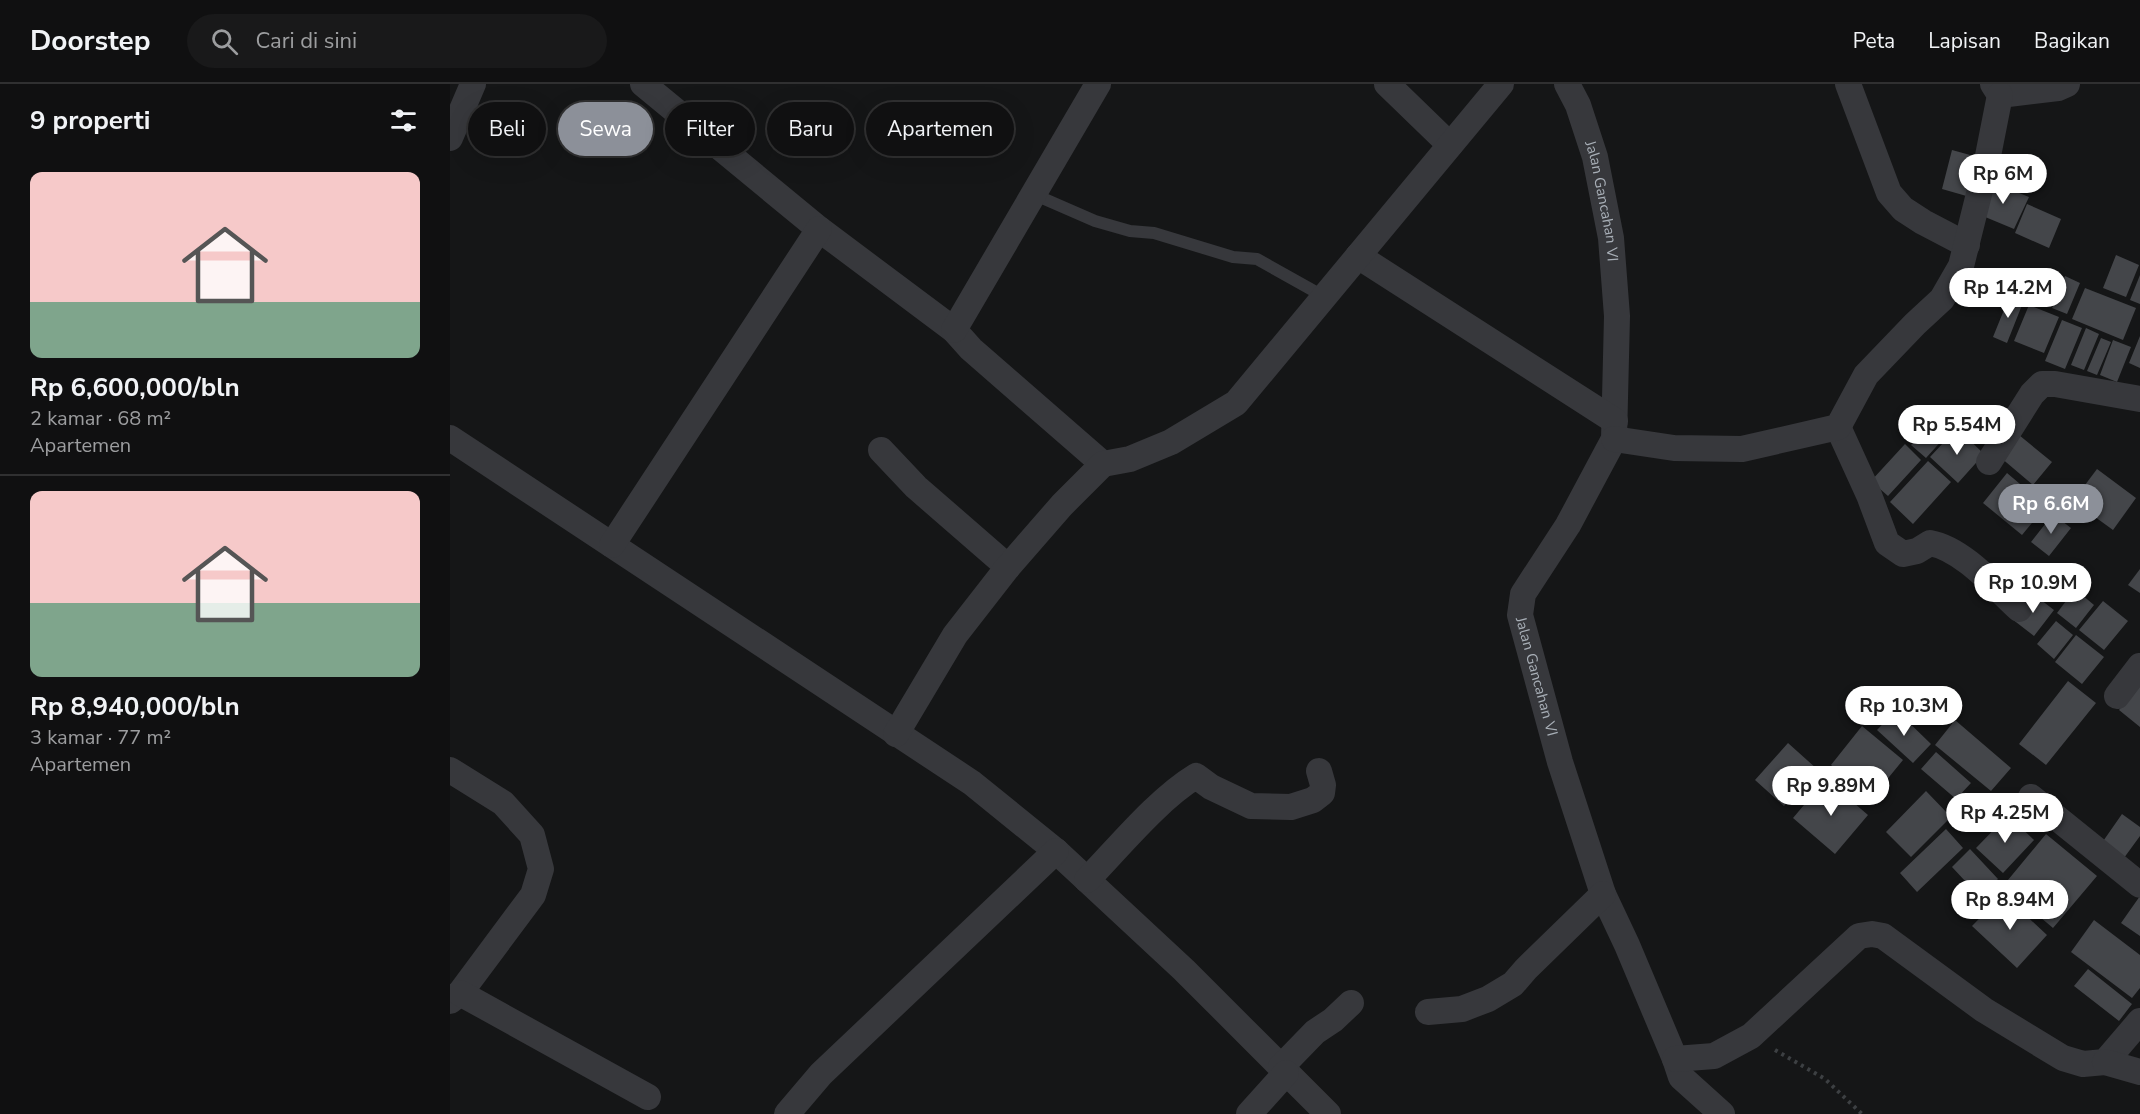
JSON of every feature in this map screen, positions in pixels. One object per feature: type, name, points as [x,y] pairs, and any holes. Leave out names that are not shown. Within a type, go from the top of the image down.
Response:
[{"type":"street","points":[[450,138],[473,84]]},
{"type":"street","points":[[643,84],[819,229],[954,330],[971,349],[1102,464]]},
{"type":"street","points":[[954,330],[1098,84]]},
{"type":"street","points":[[1387,84],[1450,145]]},
{"type":"street","points":[[896,734],[955,636],[1008,567],[1062,505],[1102,464],[1130,459],[1171,442],[1236,403],[1501,84]]},
{"type":"street","name":"Jalan Gancahan VI","points":[[1567,84],[1578,105],[1594,157],[1611,238],[1617,316],[1615,430],[1568,525],[1523,594],[1520,605],[1524,633],[1551,730],[1603,894],[1676,1059],[1681,1077],[1722,1114]]},
{"type":"street","points":[[1848,84],[1889,193],[1903,209],[1967,245]]},
{"type":"street","points":[[1358,256],[1615,430],[1674,448],[1742,449],[1838,427],[1866,375],[1942,299],[1960,266],[1967,245],[1997,90],[2058,88],[2067,84]]},
{"type":"street","points":[[612,545],[819,229]]},
{"type":"street","points":[[1989,462],[2032,394],[2042,384],[2055,384],[2140,399]]},
{"type":"street","points":[[1838,427],[1869,495],[1887,543],[1904,554],[1917,551],[1930,543],[1940,545],[1963,558],[2019,609]]},
{"type":"street","points":[[450,438],[972,783],[1056,850],[1184,969],[1328,1114]]},
{"type":"street","points":[[881,450],[916,488],[1008,567]]},
{"type":"street","points":[[2117,696],[2140,666]]},
{"type":"street","points":[[450,770],[503,803],[532,835],[541,869],[533,895],[455,997],[648,1096]]},
{"type":"street","points":[[1087,880],[1163,802],[1181,785],[1197,776],[1211,787],[1251,806],[1291,807],[1313,800],[1322,793],[1323,785],[1319,771]]},
{"type":"street","points":[[2031,797],[2140,885]]},
{"type":"street","points":[[787,1114],[821,1074],[1056,850]]},
{"type":"street","points":[[1428,1012],[1462,1009],[1488,999],[1514,984],[1526,969],[1603,894]]},
{"type":"street","points":[[1676,1059],[1714,1056],[1751,1036],[1859,936],[1872,933],[1883,936],[1984,1010],[2063,1058],[2083,1064],[2105,1062],[2140,1071]]},
{"type":"street","points":[[1249,1114],[1315,1032],[1351,1003]]},
{"type":"street","points":[[2105,1062],[2140,1021]]},
{"type":"lane","points":[[1033,194],[1095,221],[1130,231],[1154,233],[1233,257],[1257,259],[1323,296]]},
{"type":"path","points":[[1751,1036],[1825,1079],[1862,1114]]},
{"type":"building","points":[[1952,150],[1981,158],[1970,197],[1942,189]]},
{"type":"building","points":[[1992,182],[2029,197],[2014,229],[1978,214]]},
{"type":"building","points":[[2027,204],[2061,219],[2049,248],[2015,233]]},
{"type":"building","points":[[2116,255],[2139,265],[2126,297],[2103,288]]},
{"type":"building","points":[[2140,275],[2140,304],[2130,300]]},
{"type":"building","points":[[2065,276],[2080,283],[2067,314],[2052,308]]},
{"type":"building","points":[[2085,288],[2136,308],[2123,340],[2072,319]]},
{"type":"building","points":[[2010,295],[2024,300],[2007,343],[1993,337]]},
{"type":"building","points":[[2029,305],[2059,317],[2044,353],[2014,341]]},
{"type":"building","points":[[2062,320],[2082,328],[2065,369],[2045,361]]},
{"type":"building","points":[[2086,328],[2099,334],[2084,370],[2071,365]]},
{"type":"building","points":[[2140,336],[2140,368],[2129,363]]},
{"type":"building","points":[[2101,338],[2111,342],[2097,375],[2087,371]]},
{"type":"building","points":[[2113,340],[2131,347],[2117,382],[2100,375]]},
{"type":"building","points":[[1938,414],[1953,428],[1926,458],[1911,445]]},
{"type":"building","points":[[1957,428],[1984,454],[1958,483],[1930,457]]},
{"type":"building","points":[[2019,435],[2052,462],[2033,485],[2000,457]]},
{"type":"building","points":[[1905,444],[1921,460],[1888,496],[1871,481]]},
{"type":"building","points":[[1928,461],[1951,482],[1913,524],[1890,502]]},
{"type":"building","points":[[2097,469],[2136,498],[2113,530],[2073,501]]},
{"type":"building","points":[[2007,473],[2046,506],[2022,535],[1983,503]]},
{"type":"building","points":[[2053,514],[2071,528],[2049,556],[2031,542]]},
{"type":"building","points":[[2140,569],[2140,593],[2128,585]]},
{"type":"building","points":[[2075,589],[2094,605],[2076,628],[2057,613]]},
{"type":"building","points":[[2032,593],[2054,610],[2034,636],[2012,619]]},
{"type":"building","points":[[2103,601],[2128,621],[2104,650],[2079,630]]},
{"type":"building","points":[[2056,621],[2073,635],[2054,659],[2037,644]]},
{"type":"building","points":[[2076,635],[2104,657],[2082,684],[2055,662]]},
{"type":"building","points":[[2068,681],[2096,703],[2046,765],[2019,744]]},
{"type":"building","points":[[2140,683],[2140,727],[2119,710]]},
{"type":"building","points":[[1896,710],[1931,744],[1913,763],[1877,730]]},
{"type":"building","points":[[1955,720],[2011,768],[1991,791],[1935,745]]},
{"type":"building","points":[[1862,726],[1903,760],[1871,799],[1831,765]]},
{"type":"building","points":[[1788,743],[1817,769],[1784,806],[1755,780]]},
{"type":"building","points":[[1936,752],[1971,783],[1956,799],[1921,769]]},
{"type":"building","points":[[1826,779],[1868,815],[1835,854],[1793,818]]},
{"type":"building","points":[[1926,791],[1951,817],[1911,857],[1886,832]]},
{"type":"building","points":[[2122,814],[2140,827],[2140,836],[2121,862],[2099,847]]},
{"type":"building","points":[[2008,815],[2034,840],[2003,873],[1976,848]]},
{"type":"building","points":[[1946,829],[1963,848],[1917,892],[1900,873]]},
{"type":"building","points":[[2046,834],[2097,876],[2053,928],[2003,886]]},
{"type":"building","points":[[1970,849],[1998,879],[1980,897],[1952,867]]},
{"type":"building","points":[[2003,894],[2047,935],[2017,968],[1972,926]]},
{"type":"building","points":[[2140,896],[2140,936],[2121,923]]},
{"type":"building","points":[[2094,920],[2140,955],[2140,988],[2132,998],[2071,952]]},
{"type":"building","points":[[2088,969],[2132,1004],[2119,1021],[2074,986]]}]
